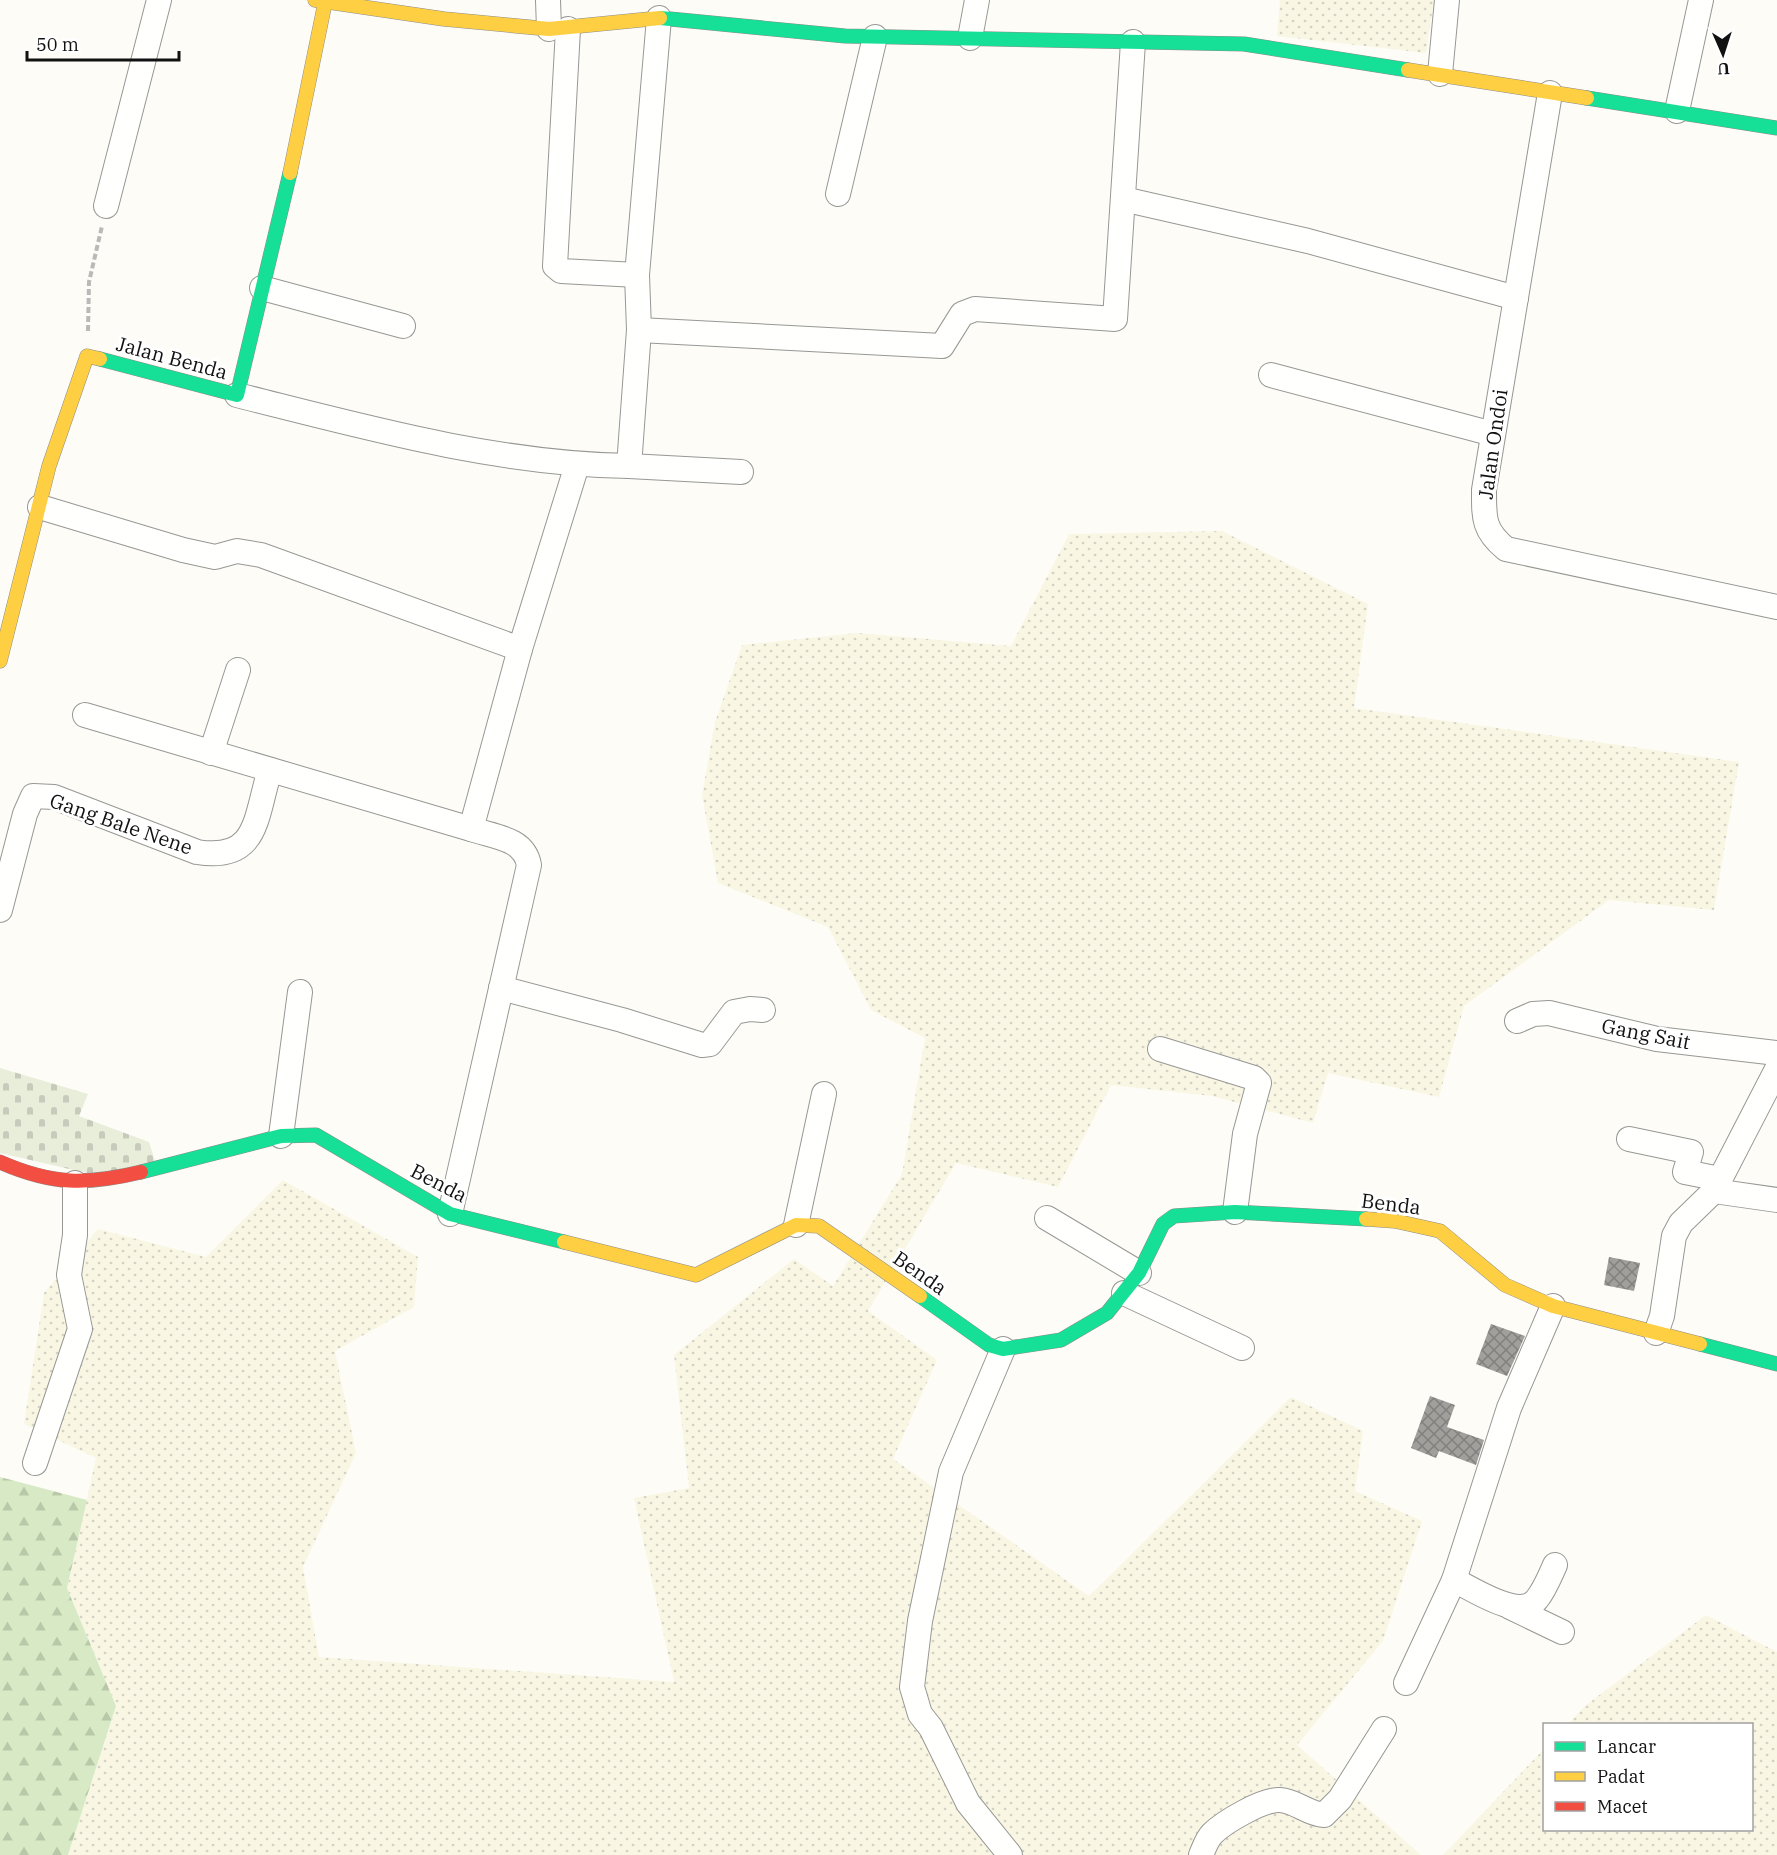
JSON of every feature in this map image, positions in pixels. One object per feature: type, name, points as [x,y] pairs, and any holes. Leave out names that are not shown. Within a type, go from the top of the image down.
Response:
[{"type":"street","points":[[106,206],[159,0]]},
{"type":"street","points":[[548,0],[558,29],[555,266],[561,271],[637,275]]},
{"type":"street","points":[[970,38],[977,0]]},
{"type":"street","points":[[1440,74],[1447,0]]},
{"type":"street","points":[[1677,111],[1701,0]]},
{"type":"street","points":[[320,2],[558,29],[659,18],[875,37],[1244,44],[1777,128]]},
{"type":"street","name":"Jalan Benda","points":[[0,661],[3,657],[40,507],[73,388],[87,356],[237,395],[291,168],[320,2]]},
{"type":"street","points":[[629,466],[639,330],[637,275],[659,18]]},
{"type":"street","points":[[838,194],[875,37]]},
{"type":"street","points":[[639,330],[942,346],[962,314],[975,309],[1114,319],[1133,42]]},
{"type":"street","name":"Jalan Ondoi","points":[[1550,93],[1484,489],[1484,513],[1491,536],[1506,549],[1777,607]]},
{"type":"street","points":[[1123,199],[1308,241],[1516,298]]},
{"type":"street","points":[[262,288],[403,326]]},
{"type":"street","points":[[1271,375],[1493,434]]},
{"type":"street","points":[[237,395],[376,430],[536,461],[741,472]]},
{"type":"street","points":[[471,829],[520,649],[577,465]]},
{"type":"street","points":[[40,507],[183,550],[215,557],[237,551],[261,555],[520,649]]},
{"type":"street","points":[[211,753],[238,670]]},
{"type":"street","points":[[85,715],[471,829],[519,845],[526,852],[529,865],[450,1214]]},
{"type":"street","name":"Gang Bale Nene","points":[[0,910],[25,814],[33,796],[54,797],[197,852],[218,855],[233,852],[248,842],[270,770]]},
{"type":"street","points":[[501,988],[622,1020],[702,1045],[710,1044],[734,1012],[750,1009],[763,1010]]},
{"type":"street","points":[[281,1136],[300,992]]},
{"type":"street","name":"Gang Sait","points":[[1517,1021],[1533,1014],[1549,1013],[1657,1039],[1777,1053]]},
{"type":"street","points":[[1160,1049],[1254,1078],[1258,1083],[1245,1134],[1235,1212]]},
{"type":"street","points":[[1656,1333],[1662,1316],[1674,1236],[1681,1223],[1717,1185],[1777,1069]]},
{"type":"street","points":[[796,1225],[824,1094]]},
{"type":"street","name":"Benda","points":[[0,1162],[18,1170],[75,1183],[112,1179],[281,1136],[316,1135],[450,1214],[696,1275],[796,1225],[819,1226],[989,1345],[1004,1349],[1061,1340],[1107,1313],[1139,1273],[1163,1224],[1174,1216],[1235,1212],[1395,1221],[1440,1231],[1505,1285],[1553,1306],[1777,1364]]},
{"type":"street","points":[[1629,1139],[1691,1152],[1686,1172],[1717,1185],[1777,1200]]},
{"type":"street","points":[[35,1463],[80,1329],[69,1275],[75,1234],[75,1183]]},
{"type":"street","points":[[1047,1218],[1139,1273]]},
{"type":"street","points":[[1124,1293],[1242,1348]]},
{"type":"street","points":[[1406,1683],[1454,1580],[1509,1408],[1553,1306]]},
{"type":"street","points":[[1004,1349],[951,1472],[920,1621],[912,1687],[920,1714],[931,1728],[968,1803],[1010,1855]]},
{"type":"street","points":[[1510,1606],[1524,1607],[1537,1600],[1556,1565]]},
{"type":"street","points":[[1454,1580],[1562,1632]]},
{"type":"street","points":[[1201,1855],[1212,1834],[1257,1805],[1279,1800],[1297,1804],[1313,1814],[1324,1815],[1340,1799],[1384,1729]]},
{"type":"path","points":[[87,356],[89,282],[106,206]]},
{"type":"shaded area","points":[[1280,0],[1434,0],[1426,53],[1277,36]]},
{"type":"shaded area","points":[[1222,531],[1368,604],[1354,708],[1739,762],[1714,910],[1609,900],[1464,1006],[1439,1097],[1328,1073],[1313,1123],[1212,1096],[1111,1085],[1058,1187],[956,1163],[868,1311],[937,1360],[893,1459],[1089,1596],[1291,1397],[1363,1431],[1355,1491],[1422,1521],[1383,1641],[1297,1745],[1421,1855],[68,1855],[116,1706],[67,1588],[96,1458],[24,1424],[44,1293],[98,1229],[206,1257],[283,1180],[418,1257],[414,1307],[335,1351],[356,1453],[303,1567],[319,1657],[674,1682],[634,1498],[689,1488],[674,1355],[794,1259],[833,1286],[902,1174],[925,1038],[871,1010],[828,927],[718,883],[702,795],[715,722],[742,645],[857,633],[1011,646],[1069,534]]},
{"type":"shaded area","points":[[1706,1615],[1777,1652],[1777,1855],[1443,1855],[1543,1750],[1543,1831],[1753,1831],[1753,1723],[1569,1723],[1586,1705]]},
{"type":"green space","points":[[0,1068],[88,1094],[79,1116],[149,1142],[155,1161],[95,1175],[0,1153]]},
{"type":"green space","points":[[0,1477],[87,1500],[67,1588],[116,1706],[68,1855],[0,1855]]},
{"type":"building","points":[[1609,1257],[1640,1263],[1634,1291],[1604,1285]]},
{"type":"building","points":[[1491,1324],[1525,1336],[1507,1376],[1476,1364]]},
{"type":"building","points":[[1430,1396],[1455,1405],[1447,1427],[1484,1440],[1476,1465],[1439,1451],[1436,1458],[1411,1448]]},
{"type":"traffic: fast","points":[[660,18],[845,36],[1244,44],[1408,70]]},
{"type":"traffic: fast","points":[[1587,98],[1777,128]]},
{"type":"traffic: fast","points":[[100,359],[237,395],[290,173]]},
{"type":"traffic: fast","points":[[141,1172],[281,1136],[316,1135],[450,1214],[564,1242]]},
{"type":"traffic: fast","points":[[920,1296],[989,1345],[1003,1349],[1061,1340],[1107,1313],[1139,1273],[1163,1224],[1174,1216],[1235,1212],[1366,1219]]},
{"type":"traffic: fast","points":[[1700,1344],[1777,1364]]},
{"type":"traffic: slow","points":[[315,0],[444,19],[549,29],[660,18]]},
{"type":"traffic: slow","points":[[290,173],[325,3]]},
{"type":"traffic: slow","points":[[1408,70],[1587,98]]},
{"type":"traffic: slow","points":[[0,661],[49,466],[87,356],[100,359]]},
{"type":"traffic: slow","points":[[1366,1219],[1395,1221],[1440,1231],[1505,1285],[1553,1306],[1700,1344]]},
{"type":"traffic: slow","points":[[564,1242],[696,1275],[796,1225],[819,1226],[920,1296]]},
{"type":"traffic: jam","points":[[0,1162],[19,1170],[53,1179],[86,1181],[141,1172]]}]
